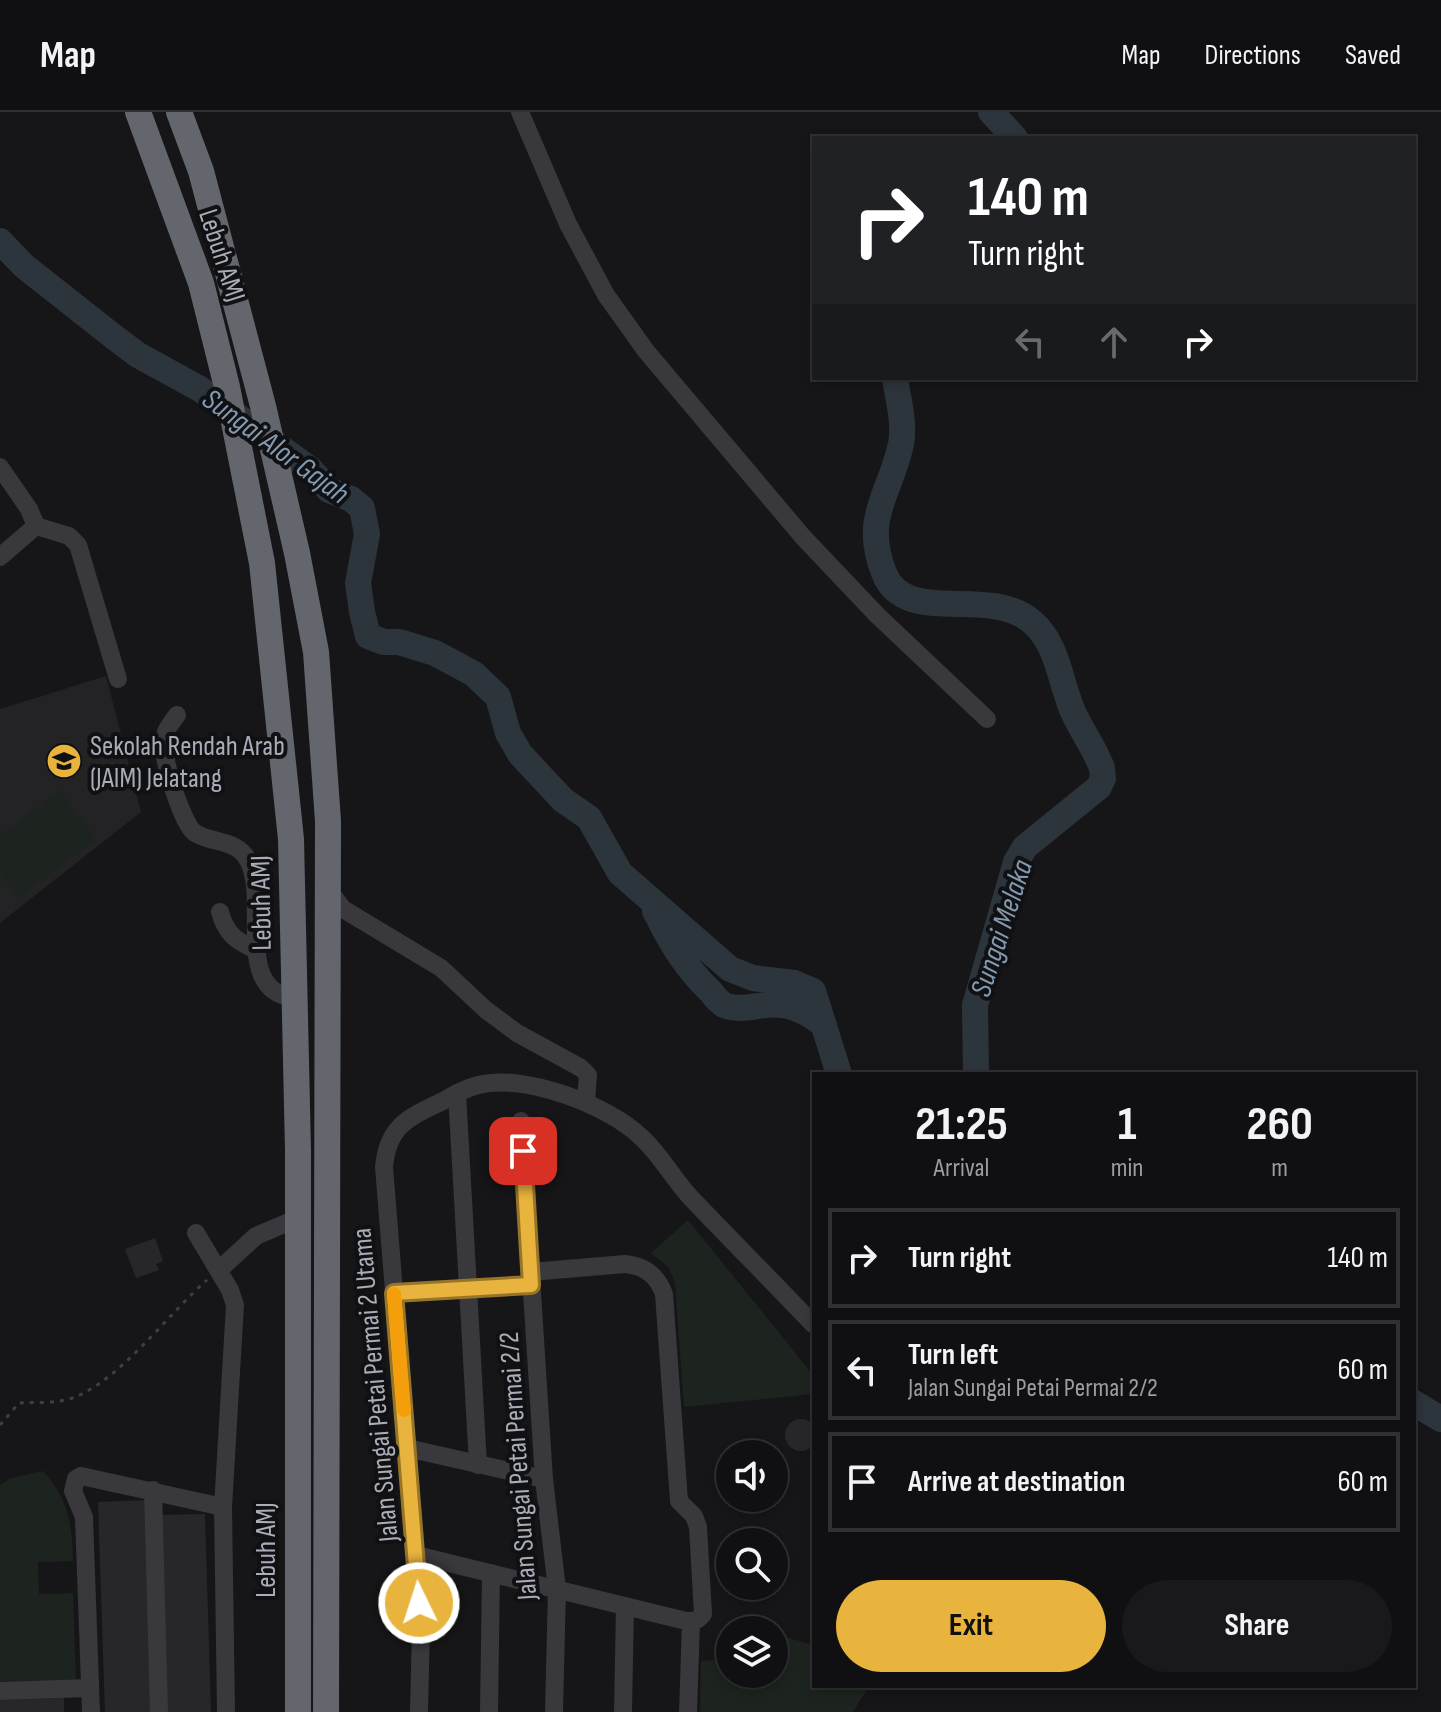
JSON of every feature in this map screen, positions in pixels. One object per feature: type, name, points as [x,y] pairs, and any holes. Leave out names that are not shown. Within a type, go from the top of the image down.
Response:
[{"type":"highway","name":"Lebuh AMJ","points":[[138,112],[201,283],[227,387],[262,563],[291,839],[298,1150],[298,1712]]},
{"type":"highway","name":"Lebuh AMJ","points":[[179,112],[201,171],[263,406],[316,652],[328,821],[326,1712]]},
{"type":"street","points":[[520,112],[568,224],[606,295],[646,351],[803,537],[877,615],[987,719]]},
{"type":"street","points":[[0,467],[29,509],[36,526]]},
{"type":"street","points":[[0,557],[36,526]]},
{"type":"street","points":[[36,526],[69,536],[78,545],[118,679]]},
{"type":"street","points":[[177,715],[168,728],[163,746],[183,818],[197,834],[235,847],[247,857],[256,889],[256,950],[262,978],[279,996],[294,998]]},
{"type":"street","points":[[327,888],[343,909],[441,968],[486,1010],[517,1033],[581,1068],[588,1075],[586,1101]]},
{"type":"street","points":[[220,912],[229,934],[237,942],[256,950]]},
{"type":"street","points":[[478,1465],[457,1093],[496,1083],[546,1090],[586,1101],[616,1116],[641,1136],[688,1194],[812,1323]]},
{"type":"street","name":"Jalan Sungai Petai Permai 2 Utama","points":[[419,1712],[421,1627],[384,1167],[392,1135],[402,1123],[457,1093]]},
{"type":"street","name":"Jalan Sungai Petai Permai 2/2","points":[[521,1121],[544,1479],[557,1589],[554,1712]]},
{"type":"street","points":[[219,1270],[256,1236],[296,1219]]},
{"type":"street","points":[[196,1233],[219,1270],[235,1305],[223,1507],[226,1712]]},
{"type":"street","points":[[394,1293],[468,1288],[625,1264],[638,1265],[659,1280],[664,1294],[679,1501],[694,1516],[698,1527],[703,1614],[691,1622],[416,1555]]},
{"type":"street","points":[[407,1448],[544,1479]]},
{"type":"street","points":[[91,1712],[84,1517],[73,1491],[76,1479],[81,1476],[223,1507]]},
{"type":"street","points":[[153,1490],[159,1712]]},
{"type":"street","points":[[489,1712],[491,1573]]},
{"type":"street","points":[[623,1712],[625,1606]]},
{"type":"street","points":[[688,1712],[691,1622]]},
{"type":"street","points":[[0,1691],[90,1688]]},
{"type":"path","points":[[0,1425],[19,1403],[73,1398],[93,1388],[219,1270]]},
{"type":"shaded area","name":"Sekolah Rendah Arab (JAIM) Jelatang","points":[[106,676],[141,812],[0,923],[0,709]]},
{"type":"shaded area","points":[[59,791],[96,839],[19,897],[0,872],[0,836]]},
{"type":"shaded area","points":[[688,1220],[812,1374],[812,1394],[684,1407],[675,1283],[669,1268],[651,1253]]},
{"type":"shaded area","points":[[43,1471],[64,1502],[72,1536],[73,1561],[38,1562],[39,1594],[73,1593],[76,1681],[0,1682],[0,1485],[11,1478]]},
{"type":"shaded area","points":[[788,1638],[812,1644],[812,1688],[868,1688],[853,1712],[700,1712],[701,1661],[716,1659],[716,1688],[788,1688]]},
{"type":"building","points":[[155,1238],[163,1261],[156,1264],[159,1270],[136,1278],[125,1249]]},
{"type":"building","points":[[801,1419],[812,1424],[812,1446],[801,1451],[790,1446],[785,1435],[790,1424]]},
{"type":"building","points":[[147,1500],[154,1712],[105,1712],[98,1502]]},
{"type":"building","points":[[205,1514],[211,1712],[164,1712],[158,1515]]},
{"type":"building","points":[[64,1698],[64,1712],[0,1712],[0,1700]]},
{"type":"waterway","name":"Sungai Melaka","points":[[991,112],[1013,136]]},
{"type":"waterway","name":"Sungai Alor Gajah","points":[[0,241],[24,266],[138,355],[200,389],[310,469],[329,490],[351,499],[362,508],[367,534],[358,583],[368,636],[435,653],[474,674],[498,697],[508,733],[520,754],[563,800],[589,818],[620,873],[730,969],[753,978],[794,983],[813,991],[838,1072]]},
{"type":"waterway","name":"Sungai Melaka","points":[[895,380],[902,436],[880,507],[876,536],[884,573],[895,589],[910,598],[993,606],[1013,611],[1031,621],[1048,641],[1074,714],[1102,768],[1103,778],[1099,787],[1025,847],[1016,862],[975,1005],[976,1072]]},
{"type":"waterway","points":[[655,911],[686,964],[722,1004],[740,1008],[775,1004],[790,1007],[824,1025]]},
{"type":"waterway","name":"Sungai Melaka","points":[[1416,1404],[1441,1419]]},
{"type":"slow traffic","points":[[394,1294],[404,1410]]},
{"type":"place","name":"Sekolah Rendah Arab (JAIM) Jelatang","points":[[64,761]]},
{"type":"route","points":[[419,1603],[394,1293],[531,1285],[523,1151]]}]
